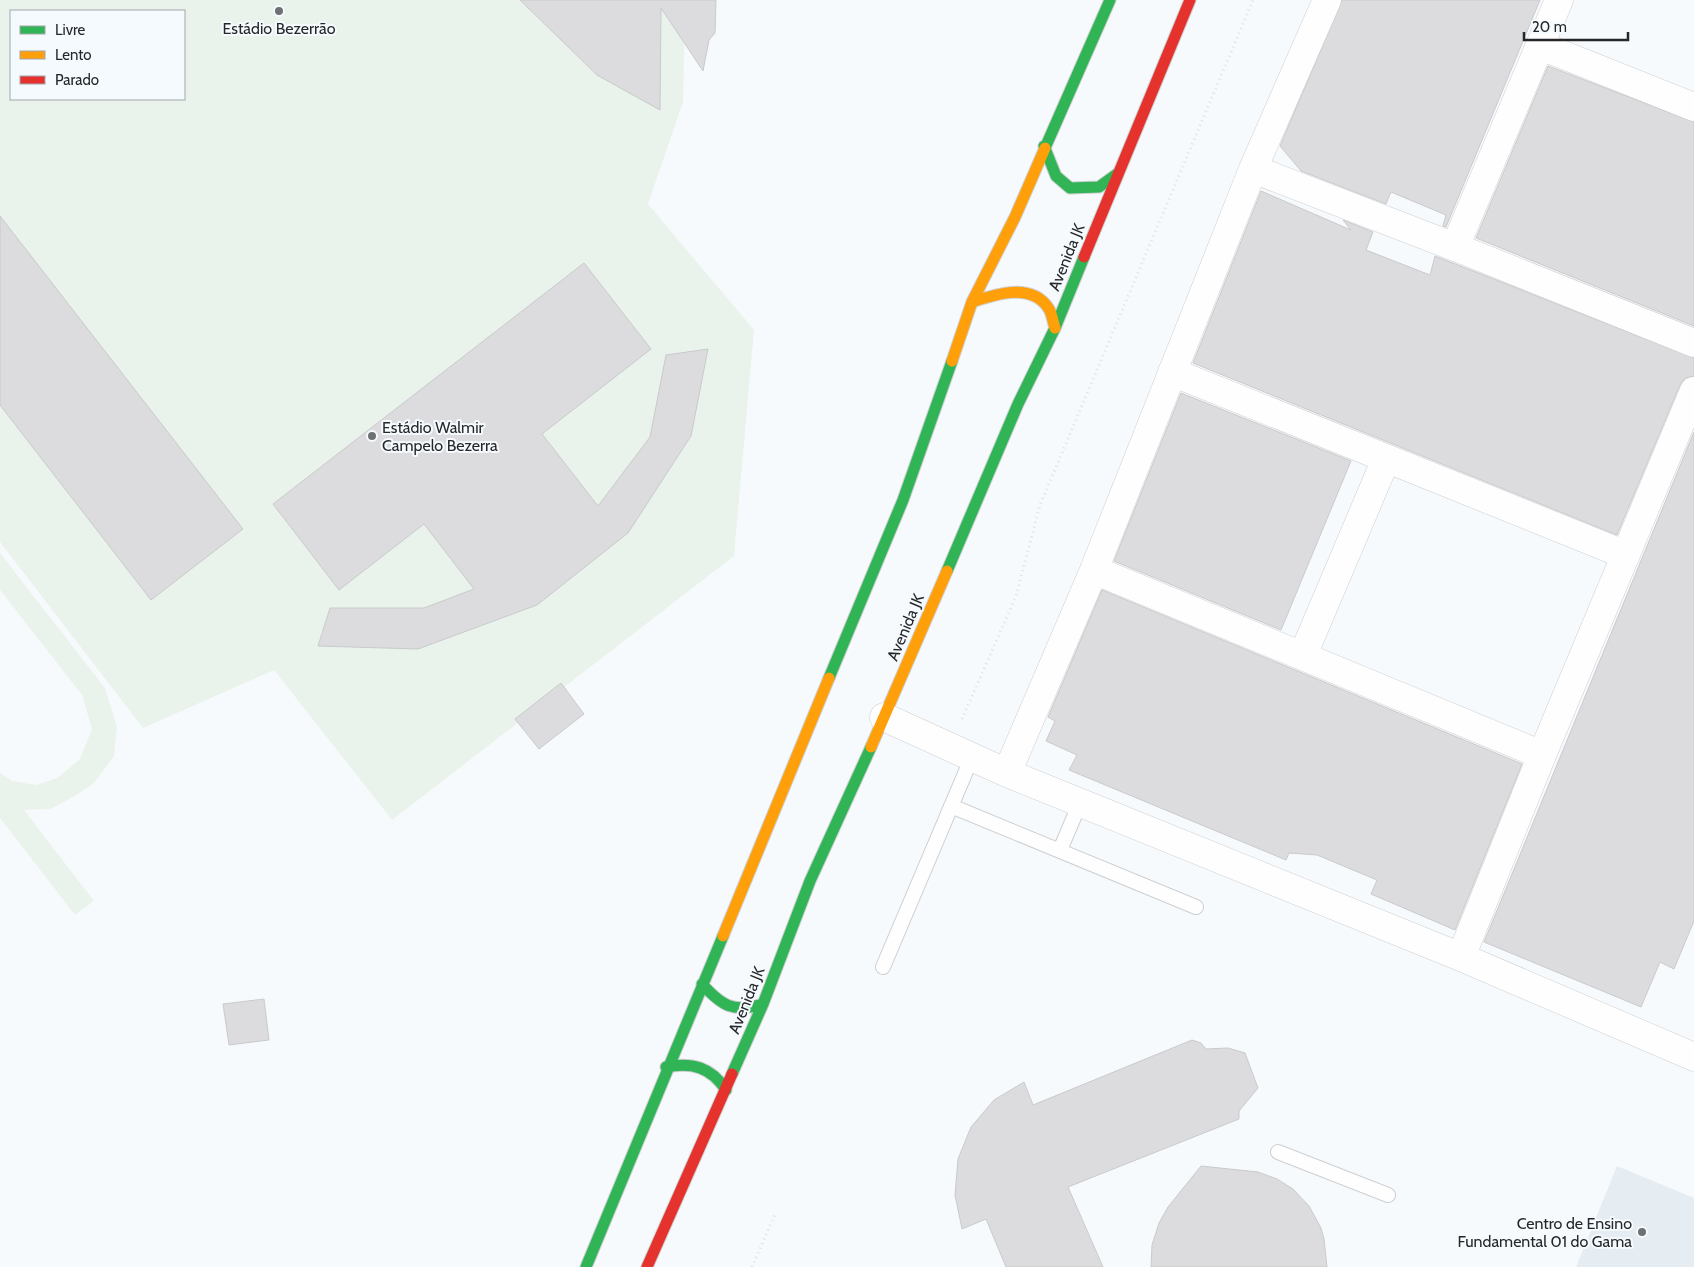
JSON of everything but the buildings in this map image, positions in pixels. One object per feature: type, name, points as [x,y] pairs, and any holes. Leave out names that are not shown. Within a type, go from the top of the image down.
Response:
[{"type":"main road","points":[[586,1267],[666,1067],[902,500],[972,302],[1014,217],[1110,0]]},
{"type":"main road","name":"Avenida JK","points":[[647,1267],[726,1090],[810,881],[884,717],[1018,404],[1055,328],[1190,0]]},
{"type":"main road","points":[[1044,146],[1056,176],[1070,188],[1085,190],[1099,187],[1117,174]]},
{"type":"main road","points":[[972,302],[992,295],[1010,292],[1029,294],[1039,299],[1049,309],[1055,328]]},
{"type":"main road","points":[[702,984],[718,1000],[730,1007],[746,1010],[762,1004]]},
{"type":"main road","points":[[666,1067],[695,1064],[711,1070],[720,1079],[726,1090]]},
{"type":"street","points":[[1007,772],[1094,570],[1253,170],[1328,0]]},
{"type":"street","points":[[1454,247],[1559,0]]},
{"type":"street","points":[[1541,46],[1694,107]]},
{"type":"street","points":[[1253,170],[1454,247],[1694,343]]},
{"type":"street","points":[[1172,372],[1626,556]]},
{"type":"street","points":[[1461,957],[1542,755],[1694,391]]},
{"type":"street","points":[[1303,655],[1386,459]]},
{"type":"street","points":[[1094,570],[1542,755]]},
{"type":"street","points":[[884,717],[1080,803],[1461,957],[1694,1057]]},
{"type":"lane","points":[[883,967],[951,806],[961,752]]},
{"type":"lane","points":[[1060,850],[1080,803]]},
{"type":"lane","points":[[951,806],[1196,907]]},
{"type":"lane","points":[[1278,1152],[1388,1195]]},
{"type":"path","points":[[961,752],[1016,596],[1040,505],[1253,0]]},
{"type":"path","points":[[752,1267],[776,1212]]},
{"type":"shaded area","name":"Estádio Walmir Campelo Bezerra","points":[[0,0],[681,0],[685,16],[683,102],[648,204],[754,330],[734,556],[392,820],[274,670],[143,728],[0,542]]},
{"type":"shaded area","points":[[0,553],[105,688],[117,727],[114,756],[94,783],[75,796],[50,809],[24,810],[94,901],[75,915],[0,818],[0,773],[12,781],[36,785],[57,778],[80,759],[92,729],[82,695],[0,590]]},
{"type":"shaded area","name":"Centro de Ensino Fundamental 01 do Gama","points":[[1617,1166],[1694,1198],[1694,1267],[1576,1267]]},
{"type":"traffic: fast","points":[[1045,148],[1110,0]]},
{"type":"traffic: fast","points":[[1044,146],[1056,176],[1070,188],[1099,187],[1117,174]]},
{"type":"traffic: fast","points":[[947,571],[1018,404],[1055,328],[1084,257]]},
{"type":"traffic: fast","points":[[829,678],[903,500],[952,361]]},
{"type":"traffic: fast","points":[[732,1074],[763,1004],[810,881],[871,747]]},
{"type":"traffic: fast","points":[[586,1267],[723,936]]},
{"type":"traffic: fast","points":[[702,984],[716,998],[729,1006],[744,1008],[763,1004]]},
{"type":"traffic: fast","points":[[666,1067],[684,1065],[700,1068],[714,1076],[726,1090]]},
{"type":"traffic: slow","points":[[952,361],[972,302],[1015,217],[1045,148]]},
{"type":"traffic: slow","points":[[972,302],[1013,292],[1033,295],[1049,309],[1055,328]]},
{"type":"traffic: slow","points":[[871,747],[947,571]]},
{"type":"traffic: slow","points":[[723,936],[829,678]]},
{"type":"traffic: jam","points":[[1084,257],[1190,0]]},
{"type":"traffic: jam","points":[[647,1267],[732,1074]]},
{"type":"place","name":"Estádio Bezerrão","points":[[279,11]]},
{"type":"place","name":"Estádio Walmir Campelo Bezerra","points":[[372,436]]},
{"type":"place","name":"Centro de Ensino Fundamental 01 do Gama","points":[[1642,1232]]}]
